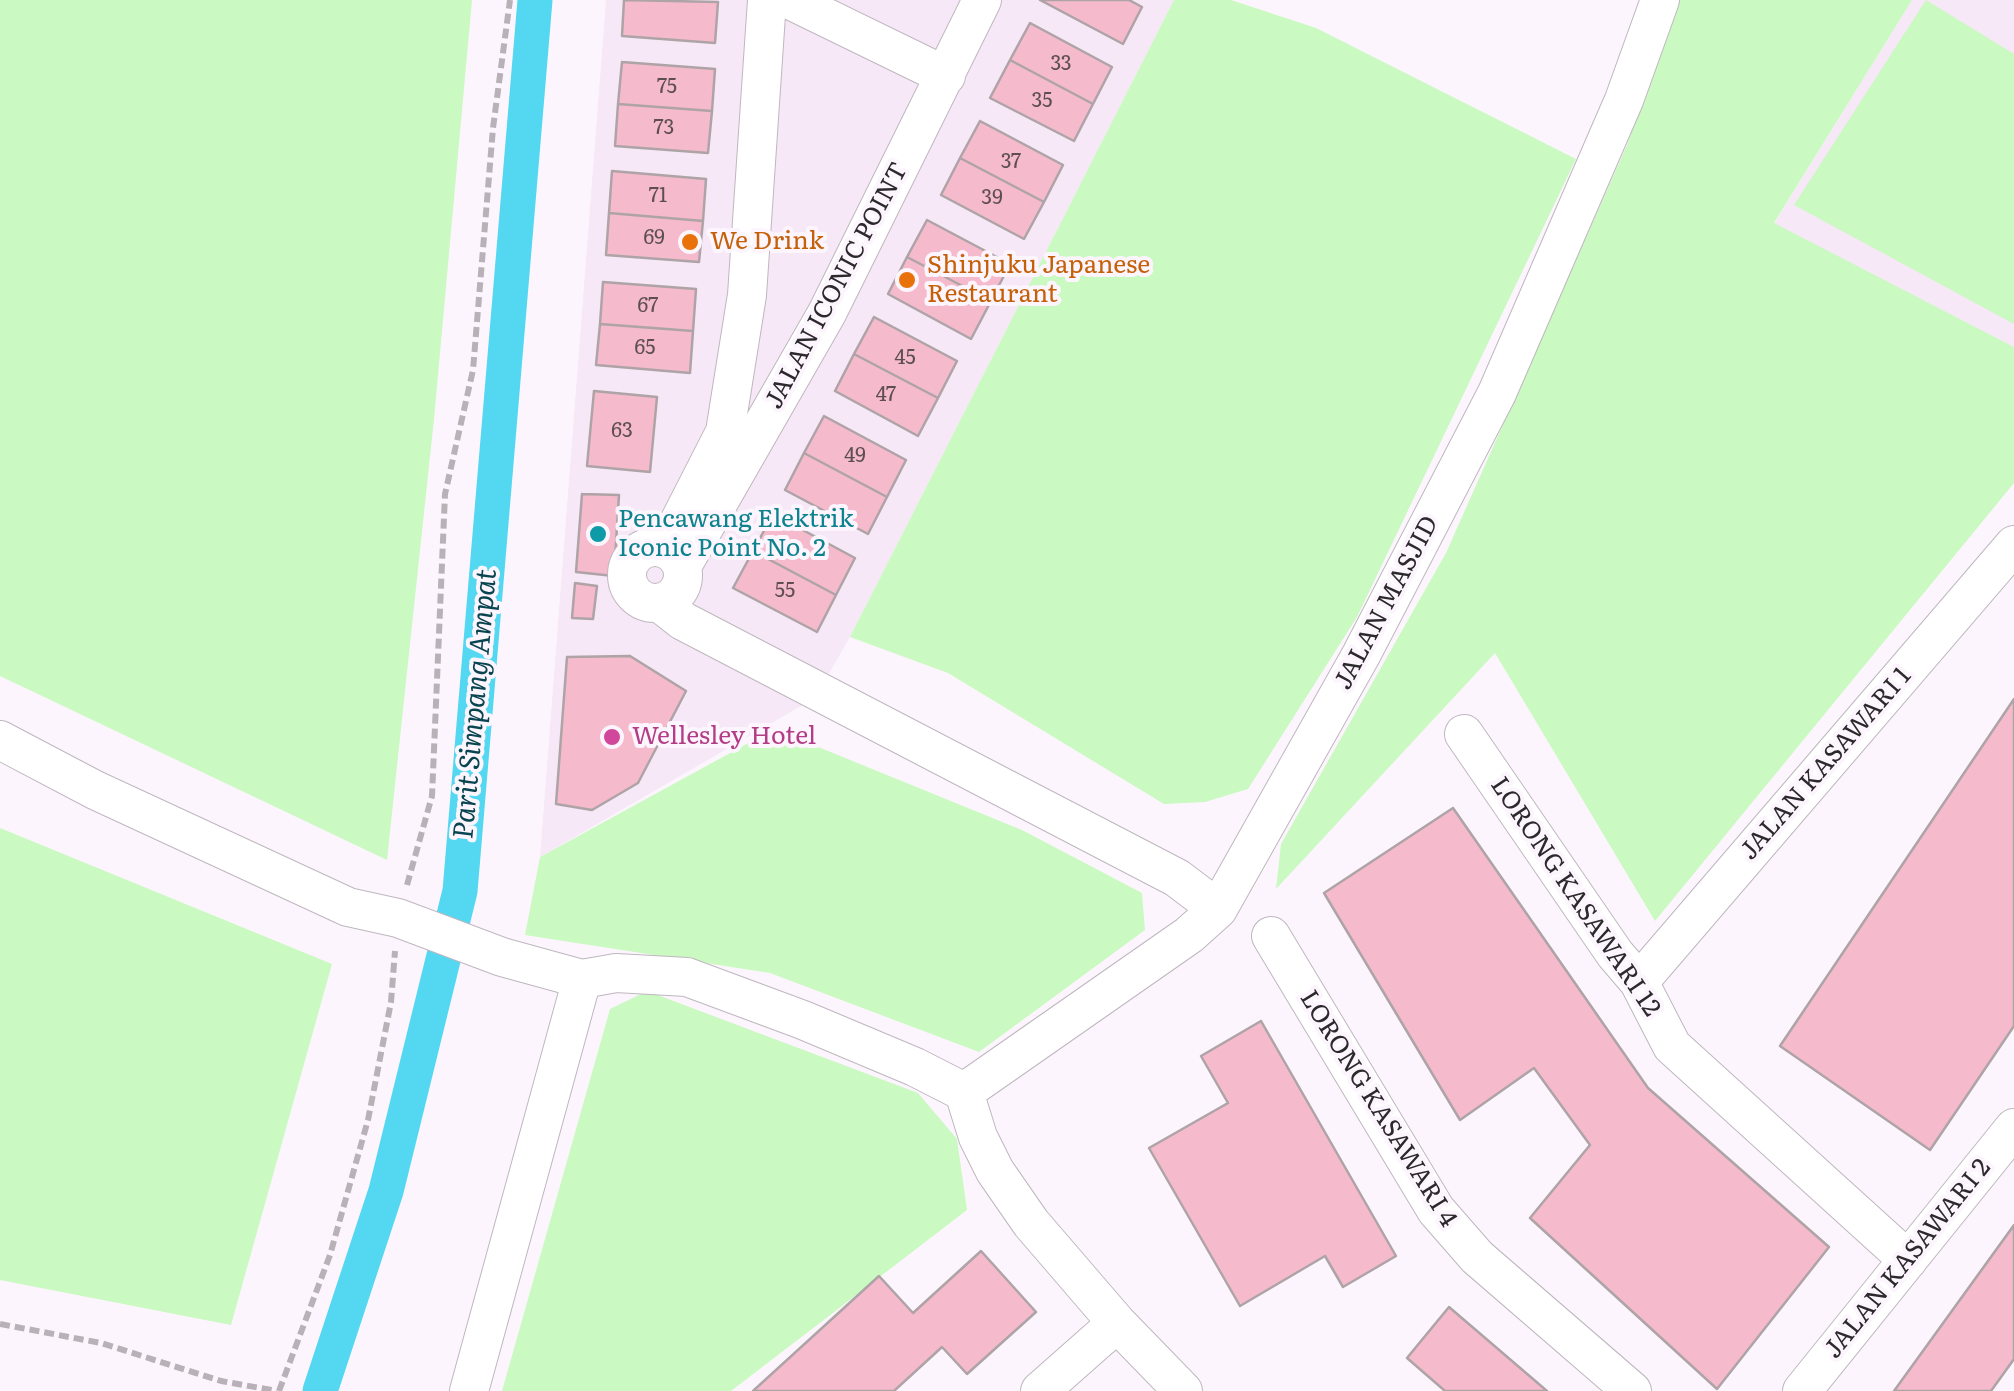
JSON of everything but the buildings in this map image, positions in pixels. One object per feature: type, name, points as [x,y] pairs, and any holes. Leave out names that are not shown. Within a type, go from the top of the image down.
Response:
[{"type":"street","name":"JALAN ICONIC POINT","points":[[674,557],[725,432],[747,295],[767,0]]},
{"type":"street","points":[[790,0],[946,76]]},
{"type":"street","name":"JALAN ICONIC POINT","points":[[674,557],[827,313],[982,0]]},
{"type":"street","name":"JALAN MASJID","points":[[964,1092],[1189,935],[1218,909],[1362,655],[1497,393],[1624,100],[1660,0]]},
{"type":"street","name":"JALAN KASAWARI 1","points":[[1639,982],[2014,545]]},
{"type":"street","points":[[647,547],[674,557],[684,576],[677,593],[660,603],[634,594],[627,576],[632,558],[647,547]]},
{"type":"street","points":[[660,603],[683,621],[1177,878],[1218,909]]},
{"type":"street","name":"LORONG KASAWARI 12","points":[[1464,734],[1615,954],[1639,982],[1672,1046],[1908,1260]]},
{"type":"street","points":[[0,740],[95,790],[348,907],[407,921],[502,957],[582,979],[616,973],[686,977],[803,1020],[964,1092],[978,1136],[995,1171],[1031,1222],[1117,1323],[1183,1391]]},
{"type":"street","name":"LORONG KASAWARI 4","points":[[1271,936],[1436,1210],[1478,1257],[1632,1391]]},
{"type":"street","points":[[468,1391],[582,979]]},
{"type":"street","name":"JALAN KASAWARI 2","points":[[1802,1391],[2014,1128]]},
{"type":"street","points":[[1040,1391],[1117,1323]]},
{"type":"path","points":[[0,1324],[102,1343],[221,1382],[278,1391],[330,1255],[368,1120],[432,796],[445,494],[472,370],[493,128],[510,0]]},
{"type":"shaded area","points":[[606,0],[1174,0],[850,637],[815,698],[540,857]]},
{"type":"shaded area","points":[[1912,0],[2014,0],[2014,347],[1774,224]]},
{"type":"green space","points":[[0,0],[472,0],[434,419],[387,860],[0,676]]},
{"type":"green space","points":[[1174,0],[1231,0],[1316,28],[1576,159],[1357,617],[1248,789],[1205,802],[1164,804],[948,673],[850,637]]},
{"type":"green space","points":[[1678,0],[1912,0],[1774,223],[2014,347],[2014,483],[1655,921],[1495,653],[1276,889],[1281,844],[1446,553],[1627,145]]},
{"type":"green space","points":[[1926,0],[2014,54],[2014,324],[1794,205]]},
{"type":"green space","points":[[774,729],[1022,830],[1142,893],[1145,930],[979,1052],[770,973],[525,935],[540,857]]},
{"type":"green space","points":[[0,828],[332,964],[231,1325],[0,1280]]},
{"type":"green space","points":[[647,991],[918,1093],[957,1139],[967,1210],[731,1391],[502,1391],[610,1009]]},
{"type":"waterway","name":"Parit Simpang Ampat","points":[[320,1391],[386,1191],[460,891],[535,0]]},
{"type":"place","name":"We Drink","points":[[690,242]]},
{"type":"place","name":"Shinjuku Japanese Restaurant","points":[[907,280]]},
{"type":"place","name":"Pencawang Elektrik Iconic Point No. 2","points":[[598,534]]},
{"type":"place","name":"Wellesley Hotel","points":[[612,737]]}]
